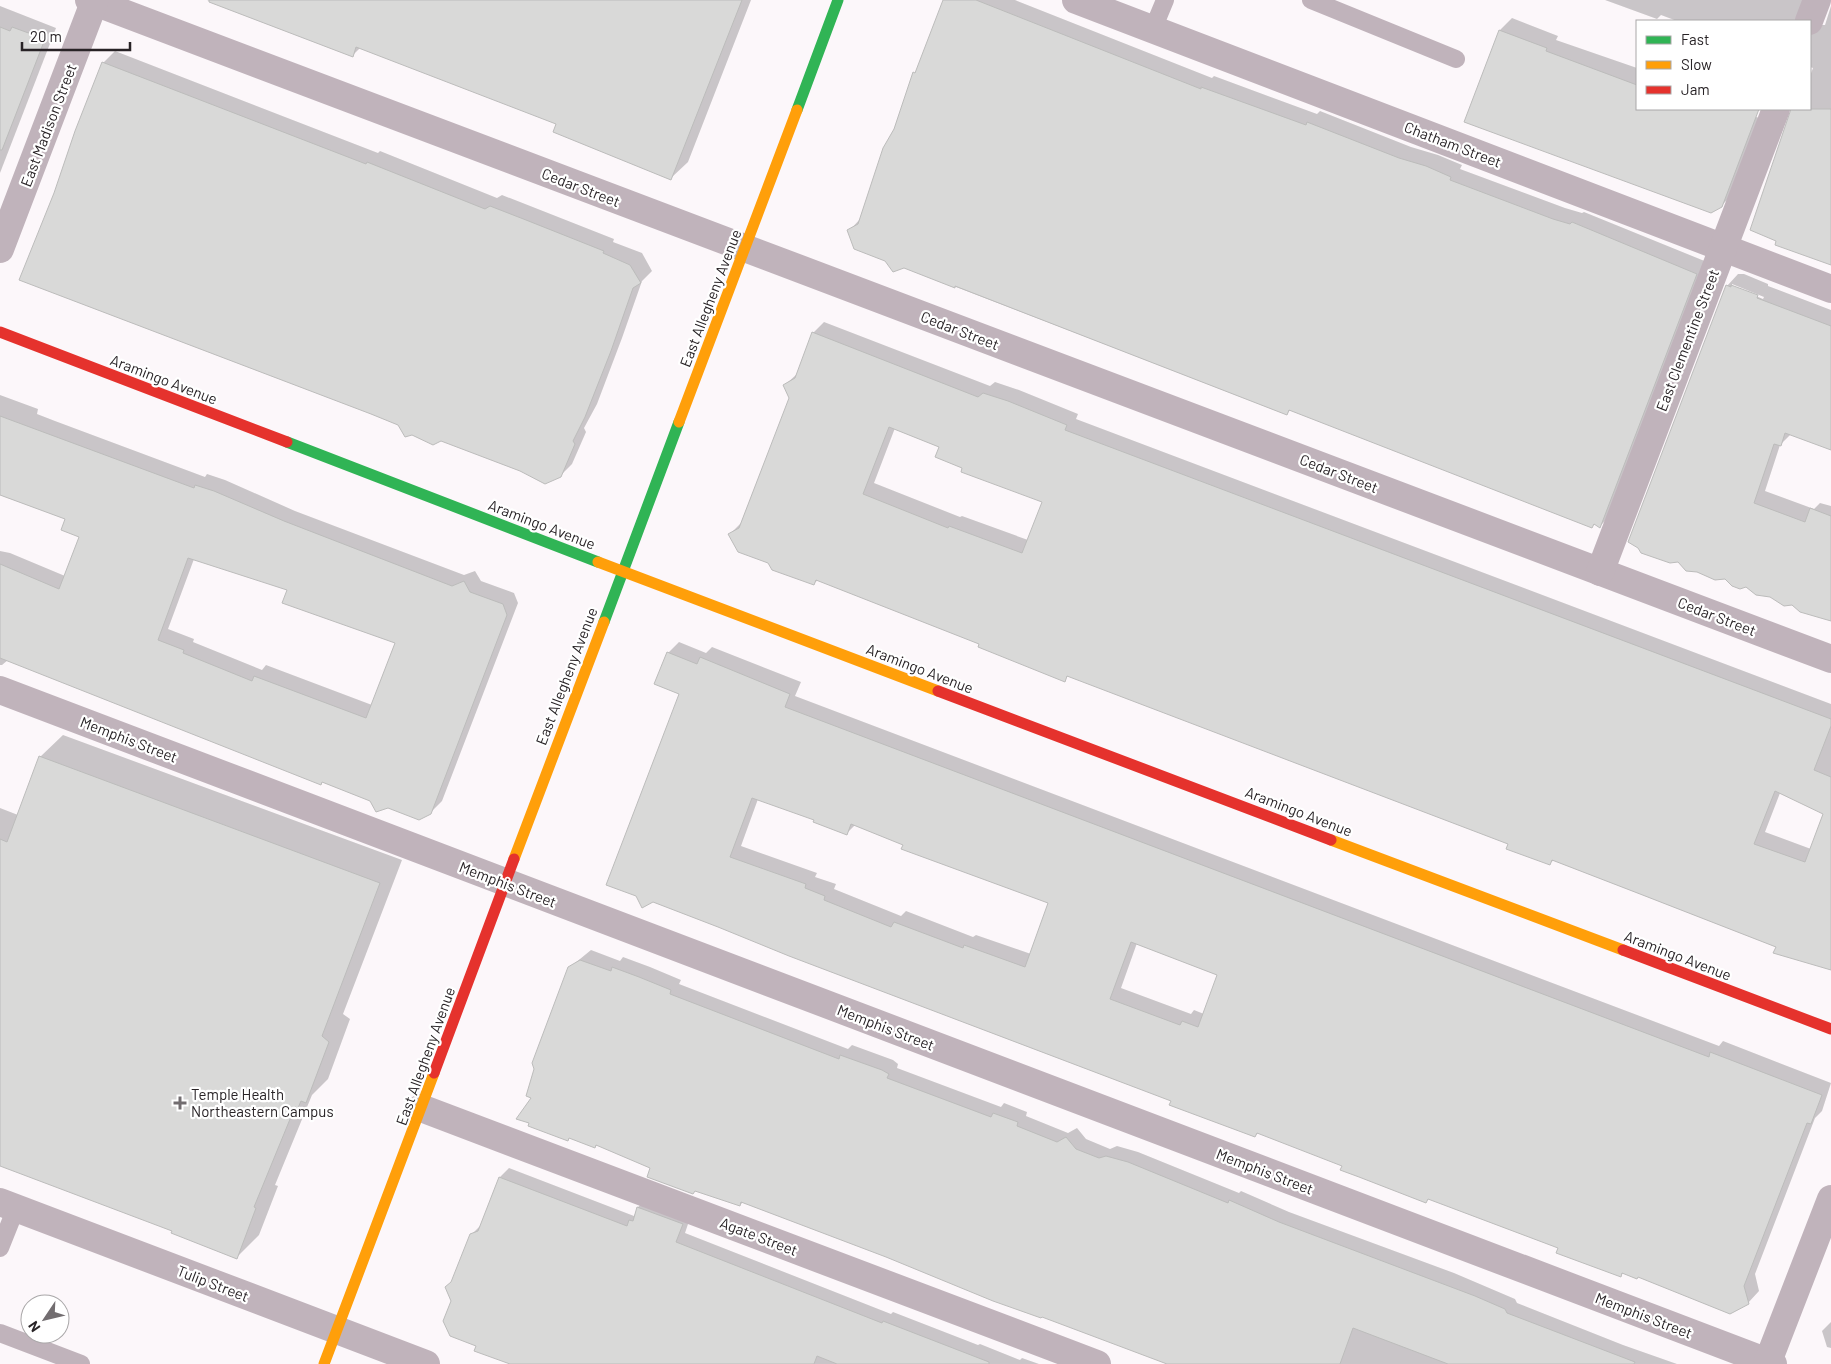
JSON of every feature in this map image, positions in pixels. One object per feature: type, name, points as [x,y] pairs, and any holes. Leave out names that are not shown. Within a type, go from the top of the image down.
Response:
[{"type":"main road","name":"East Allegheny Avenue","points":[[324,1364],[622,571],[746,249],[838,0]]},
{"type":"main road","name":"Aramingo Avenue","points":[[0,332],[622,571],[1831,1029]]},
{"type":"street","name":"Chatham Street","points":[[1076,0],[1831,289]]},
{"type":"street","points":[[1809,20],[1817,0]]},
{"type":"street","name":"Cedar Street","points":[[93,1],[1831,659]]},
{"type":"street","name":"East Madison Street","points":[[0,250],[93,1]]},
{"type":"street","name":"East Clementine Street","points":[[1600,572],[1776,110]]},
{"type":"street","name":"Memphis Street","points":[[2,697],[505,882],[1769,1363]]},
{"type":"street","name":"Agate Street","points":[[421,1108],[1097,1364]]},
{"type":"street","points":[[1769,1363],[1831,1199]]},
{"type":"street","name":"Tulip Street","points":[[8,1205],[426,1364]]},
{"type":"lane","points":[[1152,29],[1165,0]]},
{"type":"lane","points":[[1310,0],[1456,59]]},
{"type":"lane","points":[[0,1248],[8,1205]]},
{"type":"lane","points":[[0,1333],[81,1364]]},
{"type":"building","points":[[209,0],[742,0],[671,180],[553,132],[556,124],[356,47],[353,57],[209,2]]},
{"type":"building","points":[[943,0],[976,0],[1201,89],[1201,87],[1306,125],[1307,122],[1399,158],[1426,166],[1451,177],[1450,180],[1553,219],[1570,224],[1572,222],[1697,274],[1600,528],[1594,524],[1592,528],[1289,410],[1287,415],[955,286],[955,288],[904,268],[893,272],[885,261],[854,249],[847,230],[858,224],[883,148],[894,129],[913,72],[915,73]]},
{"type":"building","points":[[0,27],[10,31],[12,27],[45,39],[2,150],[0,150]]},
{"type":"building","points":[[1499,30],[1547,48],[1546,51],[1636,85],[1636,110],[1759,110],[1722,207],[1711,213],[1464,122]]},
{"type":"building","points":[[102,62],[366,164],[367,162],[485,209],[490,206],[604,251],[603,253],[630,265],[641,283],[633,288],[611,351],[585,417],[573,441],[575,444],[561,477],[545,484],[520,471],[441,441],[433,445],[412,435],[405,437],[398,425],[371,414],[19,280],[54,193],[75,131]]},
{"type":"building","points":[[1831,109],[1831,265],[1775,245],[1776,241],[1750,230],[1791,110]]},
{"type":"building","points":[[1726,285],[1758,295],[1757,298],[1831,326],[1831,450],[1785,433],[1781,446],[1774,444],[1754,503],[1805,522],[1810,508],[1831,516],[1831,621],[1800,612],[1792,605],[1784,606],[1770,597],[1756,595],[1746,587],[1740,589],[1732,586],[1725,579],[1715,580],[1697,572],[1686,571],[1678,562],[1670,563],[1641,553],[1638,548],[1628,542]]},
{"type":"building","points":[[812,332],[978,397],[983,393],[1008,401],[1067,425],[1065,430],[1831,719],[1831,726],[1814,770],[1831,777],[1831,970],[1773,953],[1776,947],[1640,894],[1552,860],[1550,865],[1506,849],[1508,844],[1067,676],[1065,682],[978,647],[979,644],[816,580],[814,585],[772,570],[768,563],[738,552],[728,534],[739,528],[789,398],[783,385],[795,378]],"holes":[[[889,427],[939,447],[935,457],[962,468],[961,472],[1042,502],[1022,553],[949,526],[948,528],[863,494]],[[1775,791],[1823,814],[1805,862],[1754,844]]]},
{"type":"building","points":[[0,416],[194,488],[195,485],[214,491],[284,521],[452,586],[464,581],[470,592],[503,604],[507,615],[431,814],[419,820],[388,808],[376,812],[370,801],[322,782],[321,785],[0,658],[0,564],[59,589],[79,537],[61,530],[65,519],[0,495]],"holes":[[[188,558],[287,590],[282,603],[395,643],[366,718],[254,676],[252,681],[183,653],[184,650],[158,640]]]},
{"type":"building","points":[[667,652],[697,664],[700,657],[790,694],[785,707],[1709,1057],[1710,1052],[1822,1095],[1811,1124],[1807,1123],[1744,1286],[1749,1304],[1730,1314],[1638,1277],[1637,1279],[1622,1273],[1621,1277],[1556,1253],[1558,1248],[1428,1199],[1426,1203],[1340,1170],[1342,1166],[1257,1133],[1255,1137],[1169,1105],[1171,1101],[789,956],[653,902],[642,908],[636,896],[606,885],[679,694],[654,684]],"holes":[[[752,798],[814,820],[813,822],[847,835],[851,824],[903,845],[901,849],[1048,903],[1025,967],[964,945],[963,948],[894,922],[891,927],[824,900],[825,896],[805,888],[806,884],[730,857]],[[1131,942],[1217,975],[1198,1027],[1182,1021],[1180,1025],[1110,999]]]},
{"type":"building","name":"Temple Health Northeastern Campus","points":[[39,756],[380,883],[322,1036],[329,1042],[306,1103],[301,1101],[298,1108],[295,1107],[254,1207],[256,1208],[237,1259],[171,1233],[172,1231],[0,1166],[0,839],[7,842]]},
{"type":"building","points":[[580,960],[611,971],[612,967],[639,977],[671,990],[670,994],[839,1059],[840,1055],[882,1070],[889,1074],[887,1078],[991,1117],[993,1113],[1018,1122],[1017,1126],[1057,1142],[1066,1137],[1076,1149],[1099,1158],[1106,1156],[1128,1162],[1228,1203],[1229,1200],[1279,1222],[1475,1296],[1505,1309],[1507,1313],[1635,1362],[1634,1364],[1448,1364],[1353,1328],[1340,1364],[1167,1364],[1042,1317],[993,1301],[886,1257],[741,1202],[740,1206],[695,1191],[693,1194],[647,1177],[650,1168],[596,1145],[595,1148],[569,1138],[568,1141],[528,1126],[529,1123],[516,1119],[531,1098],[526,1096],[534,1069],[532,1063],[568,967]]},
{"type":"building","points":[[499,1177],[627,1226],[629,1220],[633,1221],[637,1207],[683,1224],[676,1242],[882,1323],[883,1321],[989,1362],[989,1364],[837,1364],[817,1356],[814,1364],[510,1364],[474,1351],[476,1346],[450,1336],[443,1321],[451,1301],[445,1287],[451,1282],[470,1234],[478,1231]]},
{"type":"traffic: fast","points":[[797,110],[838,0]]},
{"type":"traffic: fast","points":[[604,622],[679,422]]},
{"type":"traffic: fast","points":[[287,442],[598,562]]},
{"type":"traffic: slow","points":[[679,422],[797,110]]},
{"type":"traffic: slow","points":[[598,562],[938,691]]},
{"type":"traffic: slow","points":[[514,859],[604,622]]},
{"type":"traffic: slow","points":[[1331,840],[1623,950]]},
{"type":"traffic: slow","points":[[324,1364],[434,1073]]},
{"type":"traffic: jam","points":[[0,332],[287,442]]},
{"type":"traffic: jam","points":[[938,691],[1331,840]]},
{"type":"traffic: jam","points":[[434,1073],[514,859]]},
{"type":"traffic: jam","points":[[1623,950],[1831,1029]]},
{"type":"place","name":"Temple Health Northeastern Campus","points":[[180,1103]]}]
